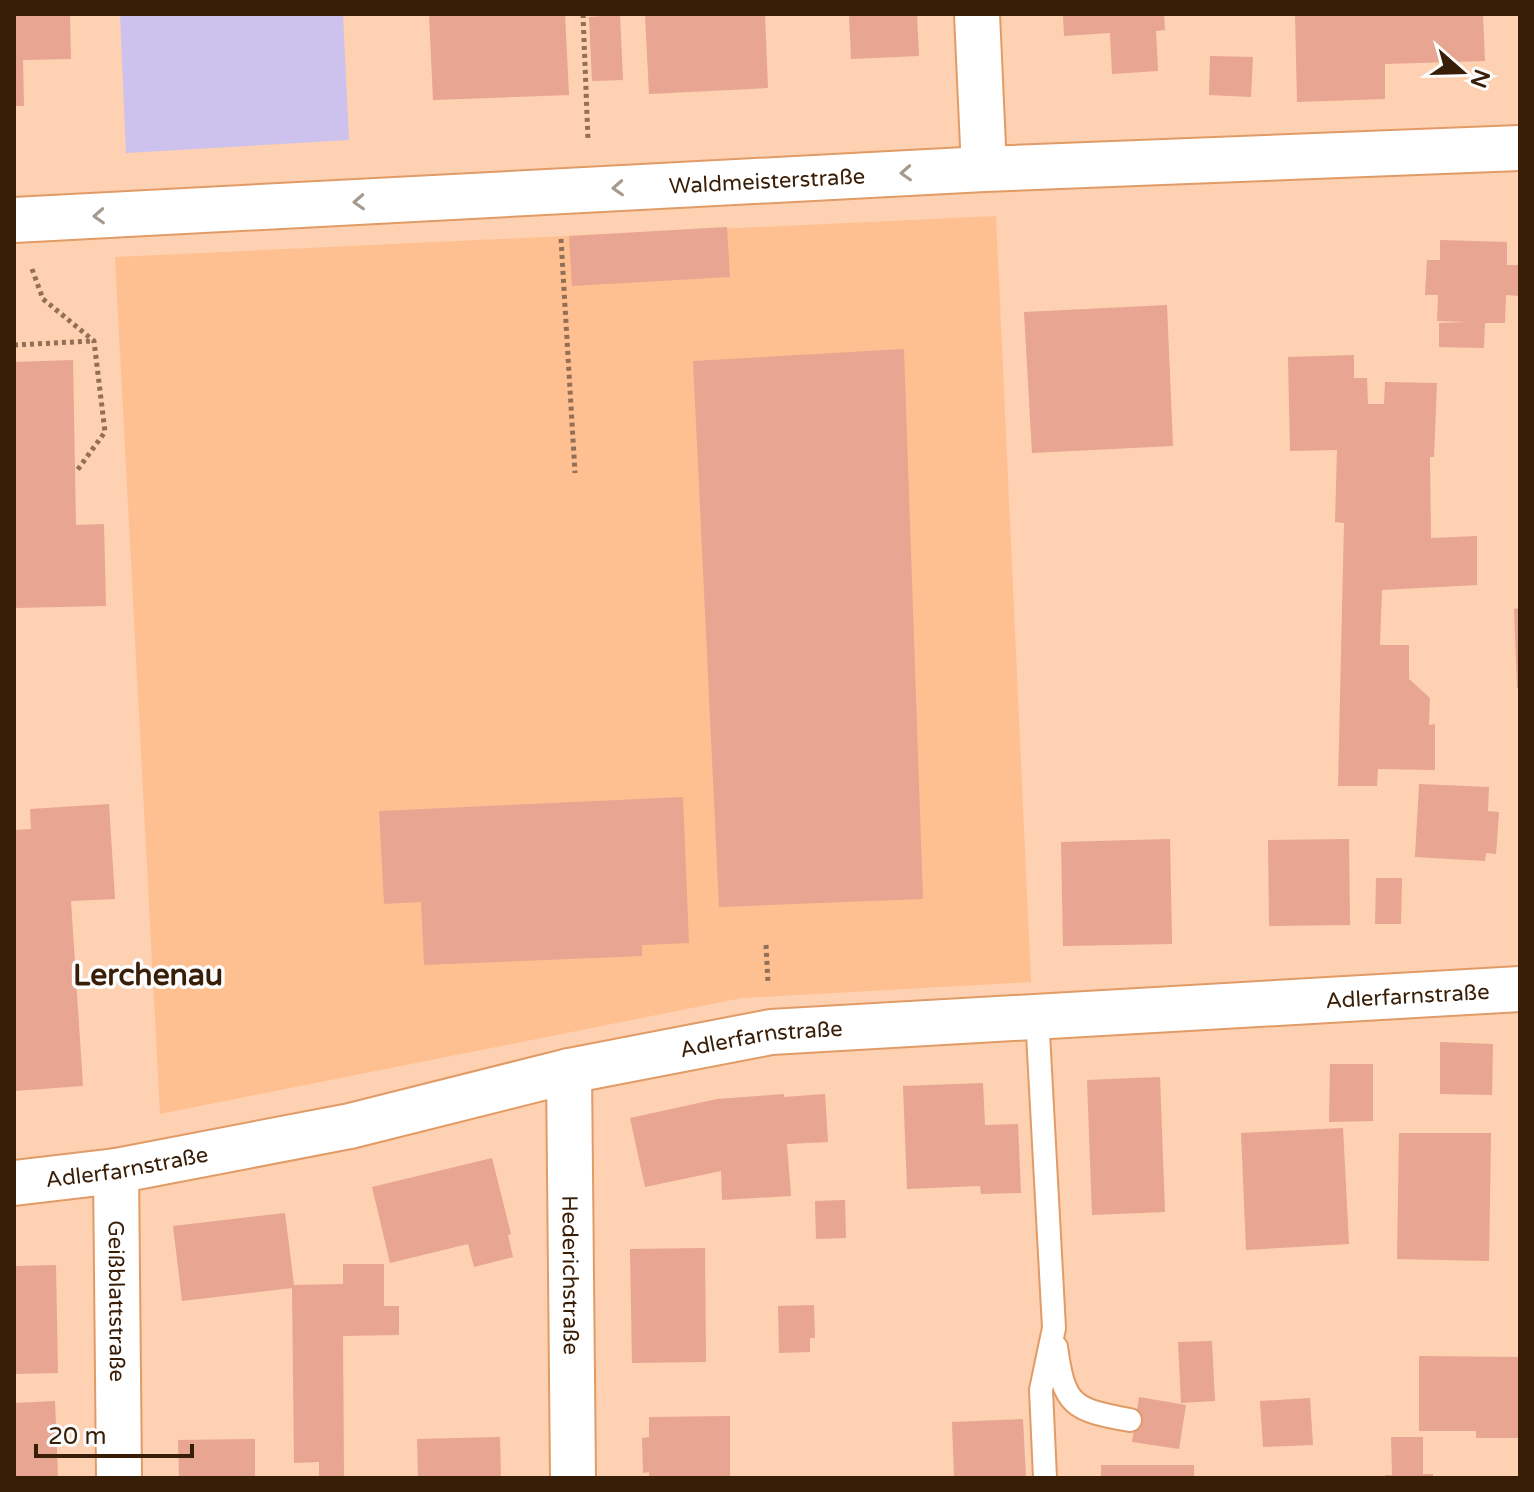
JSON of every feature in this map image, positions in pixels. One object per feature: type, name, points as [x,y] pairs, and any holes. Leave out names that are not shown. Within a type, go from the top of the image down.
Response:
[{"type":"street","points":[[977,14],[984,169]]},
{"type":"street","name":"Waldmeisterstraße","points":[[21,239],[590,189],[984,169],[1520,148]]},
{"type":"street","name":"Adlerfarnstraße","points":[[14,1183],[116,1171],[350,1126],[569,1071],[771,1032],[1520,989]]},
{"type":"street","name":"Hederichstraße","points":[[569,1071],[573,1478]]},
{"type":"street","name":"Geißblattstraße","points":[[116,1171],[119,1478]]},
{"type":"lane","points":[[1037,1015],[1054,1328],[1061,1380],[1067,1395],[1076,1404],[1097,1414],[1130,1420]]},
{"type":"lane","points":[[1045,1478],[1041,1390],[1054,1328]]},
{"type":"path","points":[[583,14],[590,189]]},
{"type":"path","points":[[561,237],[575,473]]},
{"type":"path","points":[[21,239],[43,299],[94,341],[105,432],[76,472]]},
{"type":"path","points":[[14,345],[94,341]]},
{"type":"path","points":[[766,945],[769,997]]},
{"type":"shaded area","points":[[120,14],[343,14],[349,140],[126,153]]},
{"type":"shaded area","points":[[996,216],[1031,982],[742,998],[160,1114],[115,257]]},
{"type":"building","points":[[14,14],[70,14],[71,59],[23,60],[24,106],[14,106]]},
{"type":"building","points":[[429,14],[565,14],[569,95],[433,100]]},
{"type":"building","points":[[645,14],[765,14],[768,88],[649,94]]},
{"type":"building","points":[[849,14],[917,14],[919,56],[851,59]]},
{"type":"building","points":[[1063,14],[1164,14],[1165,30],[1156,31],[1158,71],[1112,74],[1110,33],[1064,36]]},
{"type":"building","points":[[1295,14],[1483,14],[1485,61],[1385,64],[1385,99],[1297,102]]},
{"type":"building","points":[[620,15],[623,80],[592,81],[589,17]]},
{"type":"building","points":[[1210,56],[1253,57],[1251,97],[1209,95]]},
{"type":"building","points":[[727,227],[730,277],[572,286],[569,236]]},
{"type":"building","points":[[1440,240],[1507,242],[1507,265],[1520,265],[1520,296],[1506,295],[1505,323],[1485,323],[1484,348],[1439,347],[1439,323],[1468,322],[1437,321],[1438,295],[1425,295],[1427,260],[1440,260]]},
{"type":"building","points":[[1167,305],[1173,446],[1032,453],[1024,312]]},
{"type":"building","points":[[904,349],[923,899],[719,907],[693,361]]},
{"type":"building","points":[[1354,355],[1354,378],[1367,378],[1368,404],[1384,404],[1385,382],[1437,383],[1434,457],[1430,457],[1431,538],[1477,536],[1477,585],[1382,590],[1380,645],[1409,645],[1409,679],[1430,698],[1429,725],[1435,724],[1435,770],[1378,769],[1377,786],[1338,786],[1344,523],[1335,522],[1337,450],[1290,451],[1288,357]]},
{"type":"building","points":[[73,360],[76,525],[104,524],[106,606],[14,608],[14,362]]},
{"type":"building","points":[[1520,608],[1520,688],[1517,688],[1514,609]]},
{"type":"building","points":[[1419,784],[1489,787],[1488,811],[1499,812],[1496,854],[1486,853],[1485,861],[1415,857]]},
{"type":"building","points":[[683,797],[689,943],[642,945],[642,956],[424,965],[421,902],[384,904],[379,811]]},
{"type":"building","points":[[109,804],[115,899],[71,901],[83,1086],[14,1091],[14,830],[31,829],[30,809]]},
{"type":"building","points":[[1170,839],[1172,944],[1063,946],[1061,842]]},
{"type":"building","points":[[1349,839],[1350,925],[1269,926],[1268,840]]},
{"type":"building","points":[[1376,878],[1402,878],[1401,924],[1375,924]]},
{"type":"building","points":[[1440,1042],[1493,1044],[1492,1095],[1440,1094]]},
{"type":"building","points":[[1330,1064],[1373,1064],[1373,1121],[1329,1122]]},
{"type":"building","points":[[1160,1077],[1165,1212],[1092,1215],[1087,1080]]},
{"type":"building","points":[[983,1083],[985,1125],[1018,1124],[1021,1193],[981,1194],[980,1186],[907,1189],[903,1086]]},
{"type":"building","points":[[784,1094],[784,1097],[825,1094],[828,1142],[787,1144],[791,1196],[722,1200],[721,1171],[645,1187],[630,1118],[717,1099]]},
{"type":"building","points":[[1343,1128],[1349,1244],[1246,1250],[1241,1133]]},
{"type":"building","points":[[1399,1133],[1491,1133],[1489,1261],[1397,1259]]},
{"type":"building","points":[[492,1158],[511,1234],[508,1235],[513,1257],[474,1267],[468,1244],[390,1263],[372,1187]]},
{"type":"building","points":[[845,1200],[846,1238],[816,1239],[815,1201]]},
{"type":"building","points":[[285,1213],[294,1285],[343,1284],[343,1264],[384,1264],[384,1306],[399,1306],[399,1335],[343,1336],[344,1478],[319,1478],[319,1462],[294,1463],[292,1288],[182,1301],[173,1226]]},
{"type":"building","points":[[705,1248],[706,1362],[632,1363],[630,1249]]},
{"type":"building","points":[[56,1265],[58,1373],[14,1374],[14,1266]]},
{"type":"building","points":[[814,1305],[815,1338],[810,1338],[810,1352],[779,1353],[778,1306]]},
{"type":"building","points":[[1212,1341],[1215,1401],[1181,1403],[1178,1342]]},
{"type":"building","points":[[1419,1356],[1520,1357],[1520,1438],[1476,1438],[1476,1431],[1419,1431]]},
{"type":"building","points":[[1139,1397],[1186,1405],[1179,1449],[1132,1442]]},
{"type":"building","points":[[1310,1398],[1313,1445],[1263,1447],[1260,1401]]},
{"type":"building","points":[[55,1401],[58,1477],[14,1478],[14,1403]]},
{"type":"building","points":[[730,1416],[730,1478],[649,1478],[649,1472],[643,1473],[642,1438],[649,1437],[649,1417]]},
{"type":"building","points":[[1023,1419],[1026,1478],[954,1478],[952,1422]]},
{"type":"building","points":[[500,1437],[501,1478],[418,1478],[417,1439]]},
{"type":"building","points":[[1391,1437],[1423,1437],[1423,1474],[1433,1474],[1433,1478],[1385,1478],[1385,1475],[1392,1475]]},
{"type":"building","points":[[255,1439],[255,1478],[179,1478],[178,1440]]},
{"type":"building","points":[[1101,1465],[1194,1465],[1194,1478],[1101,1478]]},
{"type":"district","name":"Lerchenau","points":[[148,975]]}]
